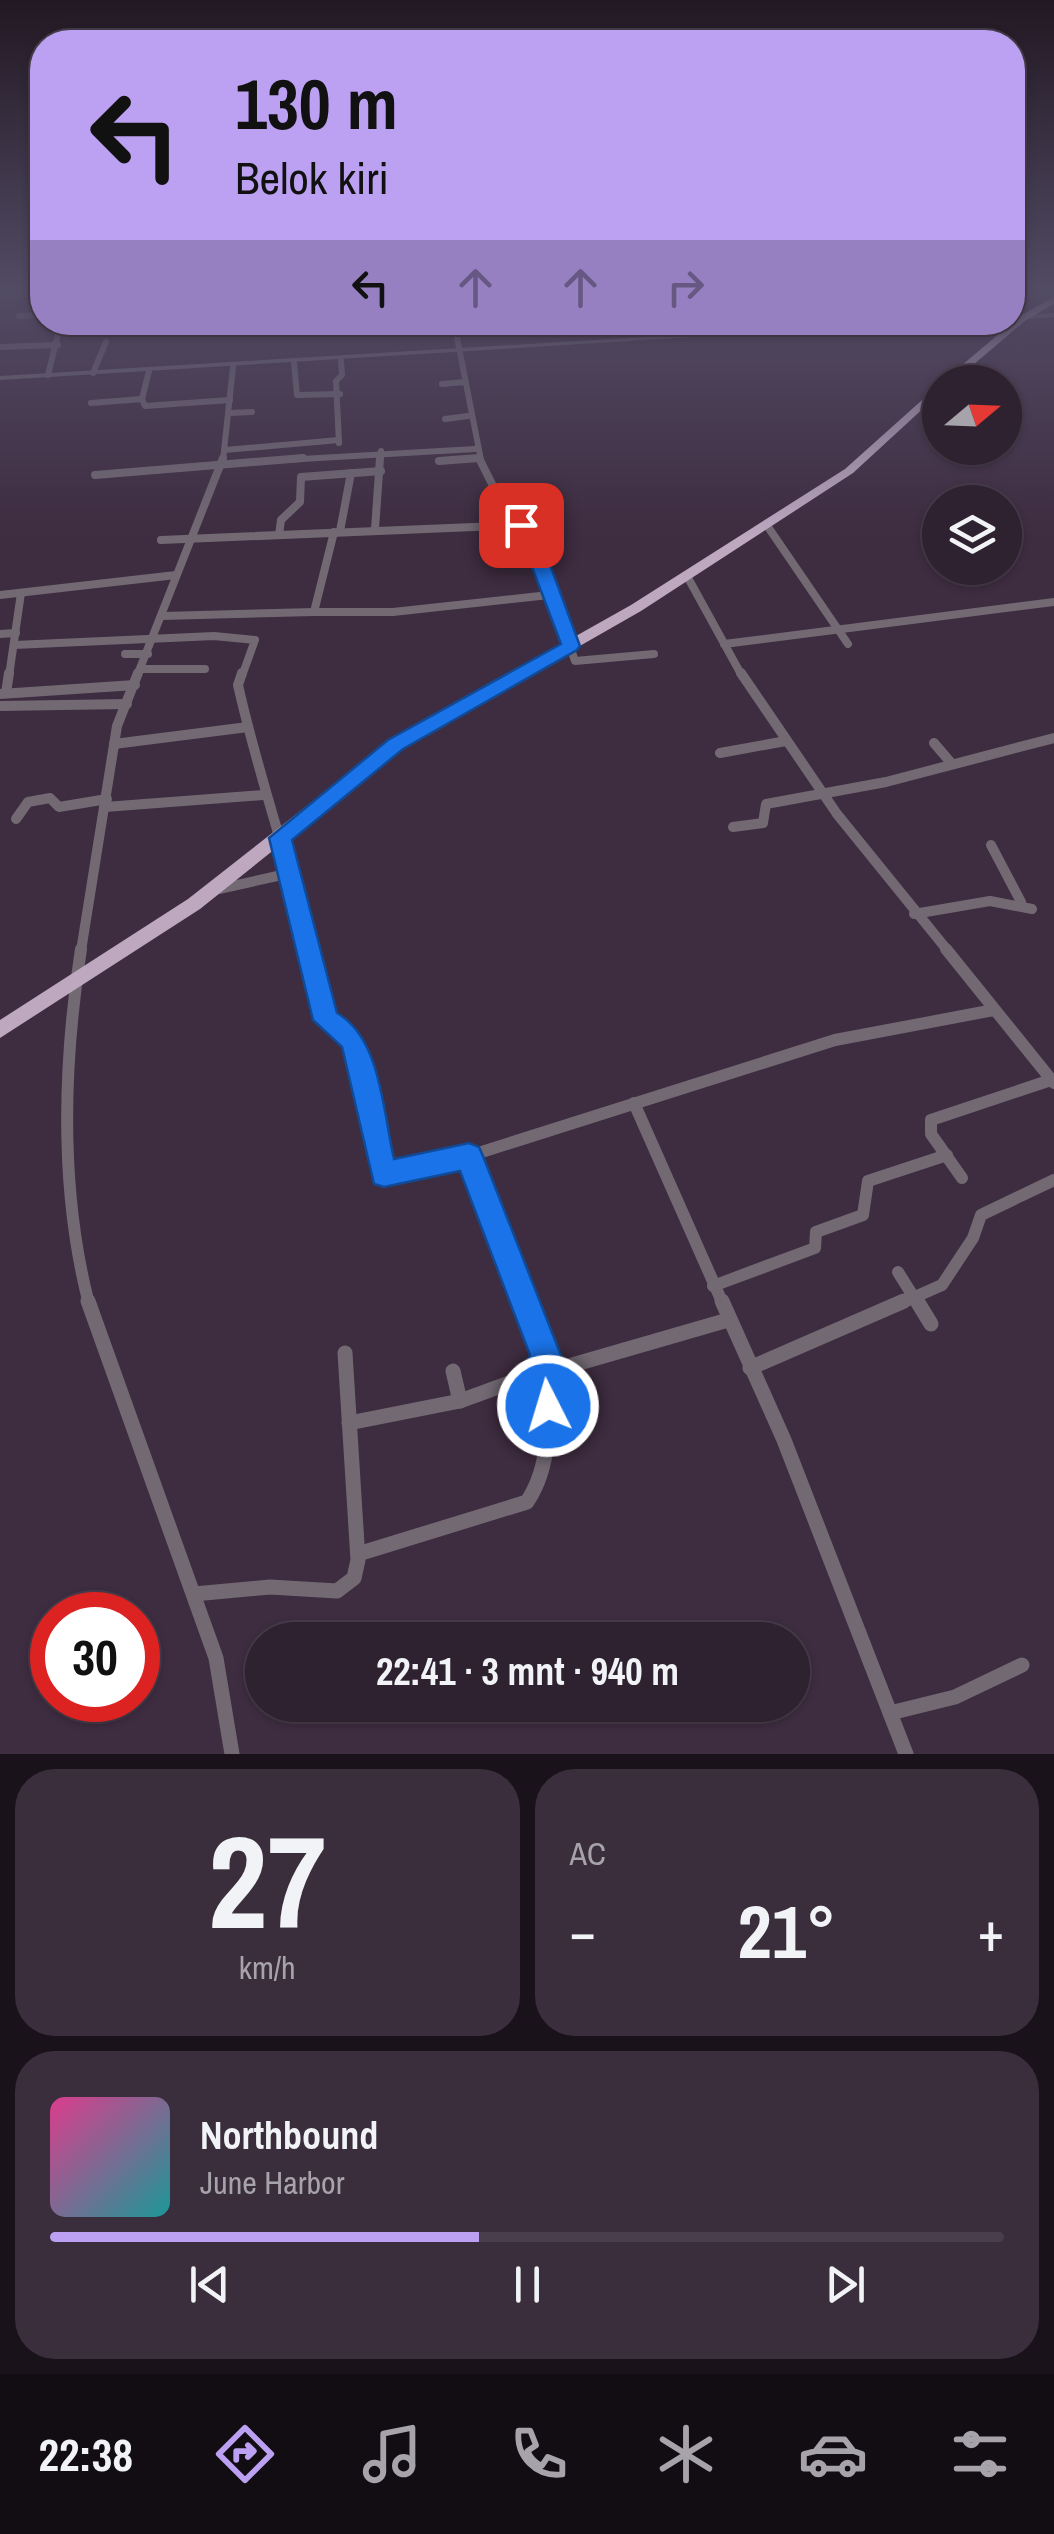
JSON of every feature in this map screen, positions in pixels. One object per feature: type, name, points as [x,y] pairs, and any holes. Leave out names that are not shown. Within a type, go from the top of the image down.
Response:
[{"type":"highway","points":[[0,1030],[213,890],[396,744],[687,576],[870,455],[922,401]]},
{"type":"street","points":[[0,378],[97,373]]},
{"type":"street","points":[[148,373],[143,406],[230,400]]},
{"type":"street","points":[[232,1754],[216,1658],[88,1301],[68,1200],[67,1148],[76,982],[114,744],[176,574],[222,467],[233,373]]},
{"type":"street","points":[[294,373],[298,396],[340,394]]},
{"type":"street","points":[[341,454],[340,394],[336,382],[342,373]]},
{"type":"street","points":[[464,373],[474,449],[512,526]]},
{"type":"street","points":[[442,384],[465,382]]},
{"type":"street","points":[[91,403],[142,399]]},
{"type":"street","points":[[229,413],[252,412]]},
{"type":"street","points":[[445,418],[468,416]]},
{"type":"street","points":[[224,450],[339,440]]},
{"type":"street","points":[[94,475],[382,451],[474,449]]},
{"type":"street","points":[[375,529],[382,451]]},
{"type":"street","points":[[439,462],[479,458]]},
{"type":"street","points":[[279,535],[281,520],[300,502],[301,477],[381,471]]},
{"type":"street","points":[[314,612],[340,510],[350,499],[351,473]]},
{"type":"street","points":[[766,524],[848,644]]},
{"type":"street","points":[[162,540],[512,526],[529,530],[575,661],[654,654]]},
{"type":"street","points":[[0,595],[176,574]]},
{"type":"street","points":[[687,576],[724,644],[823,794],[914,914],[1053,1082],[932,1120],[928,1127],[962,1178]]},
{"type":"street","points":[[21,594],[3,694],[136,685]]},
{"type":"street","points":[[162,616],[393,612],[549,595]]},
{"type":"street","points":[[724,644],[839,626],[1054,602]]},
{"type":"street","points":[[0,634],[16,633]]},
{"type":"street","points":[[14,648],[255,640],[238,684],[264,795],[292,874],[326,1020],[346,1031],[354,1044],[385,1176],[469,1156],[835,1040],[994,1010]]},
{"type":"street","points":[[125,654],[151,645]]},
{"type":"street","points":[[143,668],[205,669]]},
{"type":"street","points":[[0,706],[127,704]]},
{"type":"street","points":[[114,744],[248,728]]},
{"type":"street","points":[[733,827],[763,823],[763,804],[823,794],[1054,738]]},
{"type":"street","points":[[720,753],[786,741]]},
{"type":"street","points":[[934,743],[952,764]]},
{"type":"street","points":[[16,819],[31,801],[50,798],[60,807],[264,795]]},
{"type":"street","points":[[991,845],[1020,902],[1032,909]]},
{"type":"street","points":[[213,890],[292,874]]},
{"type":"street","points":[[914,914],[1020,902]]},
{"type":"street","points":[[634,1104],[784,1440],[906,1754]]},
{"type":"street","points":[[713,1286],[815,1248],[816,1232],[864,1215],[867,1182],[947,1155]]},
{"type":"street","points":[[469,1156],[546,1358],[555,1370],[728,1320]]},
{"type":"street","points":[[750,1368],[945,1282],[973,1238],[981,1215],[1054,1180]]},
{"type":"street","points":[[898,1272],[931,1324]]},
{"type":"street","points":[[194,1594],[270,1587],[337,1591],[354,1578],[358,1554],[344,1352]]},
{"type":"street","points":[[349,1423],[460,1401],[536,1375],[546,1358]]},
{"type":"street","points":[[453,1371],[460,1401]]},
{"type":"street","points":[[358,1554],[530,1499],[548,1420],[544,1387],[536,1375]]},
{"type":"street","points":[[890,1714],[955,1697],[1022,1665]]},
{"type":"route","points":[[521,525],[529,530],[570,646],[396,744],[280,838],[326,1020],[352,1038],[384,1174],[469,1156],[546,1358],[536,1375],[544,1387],[548,1406]]}]
